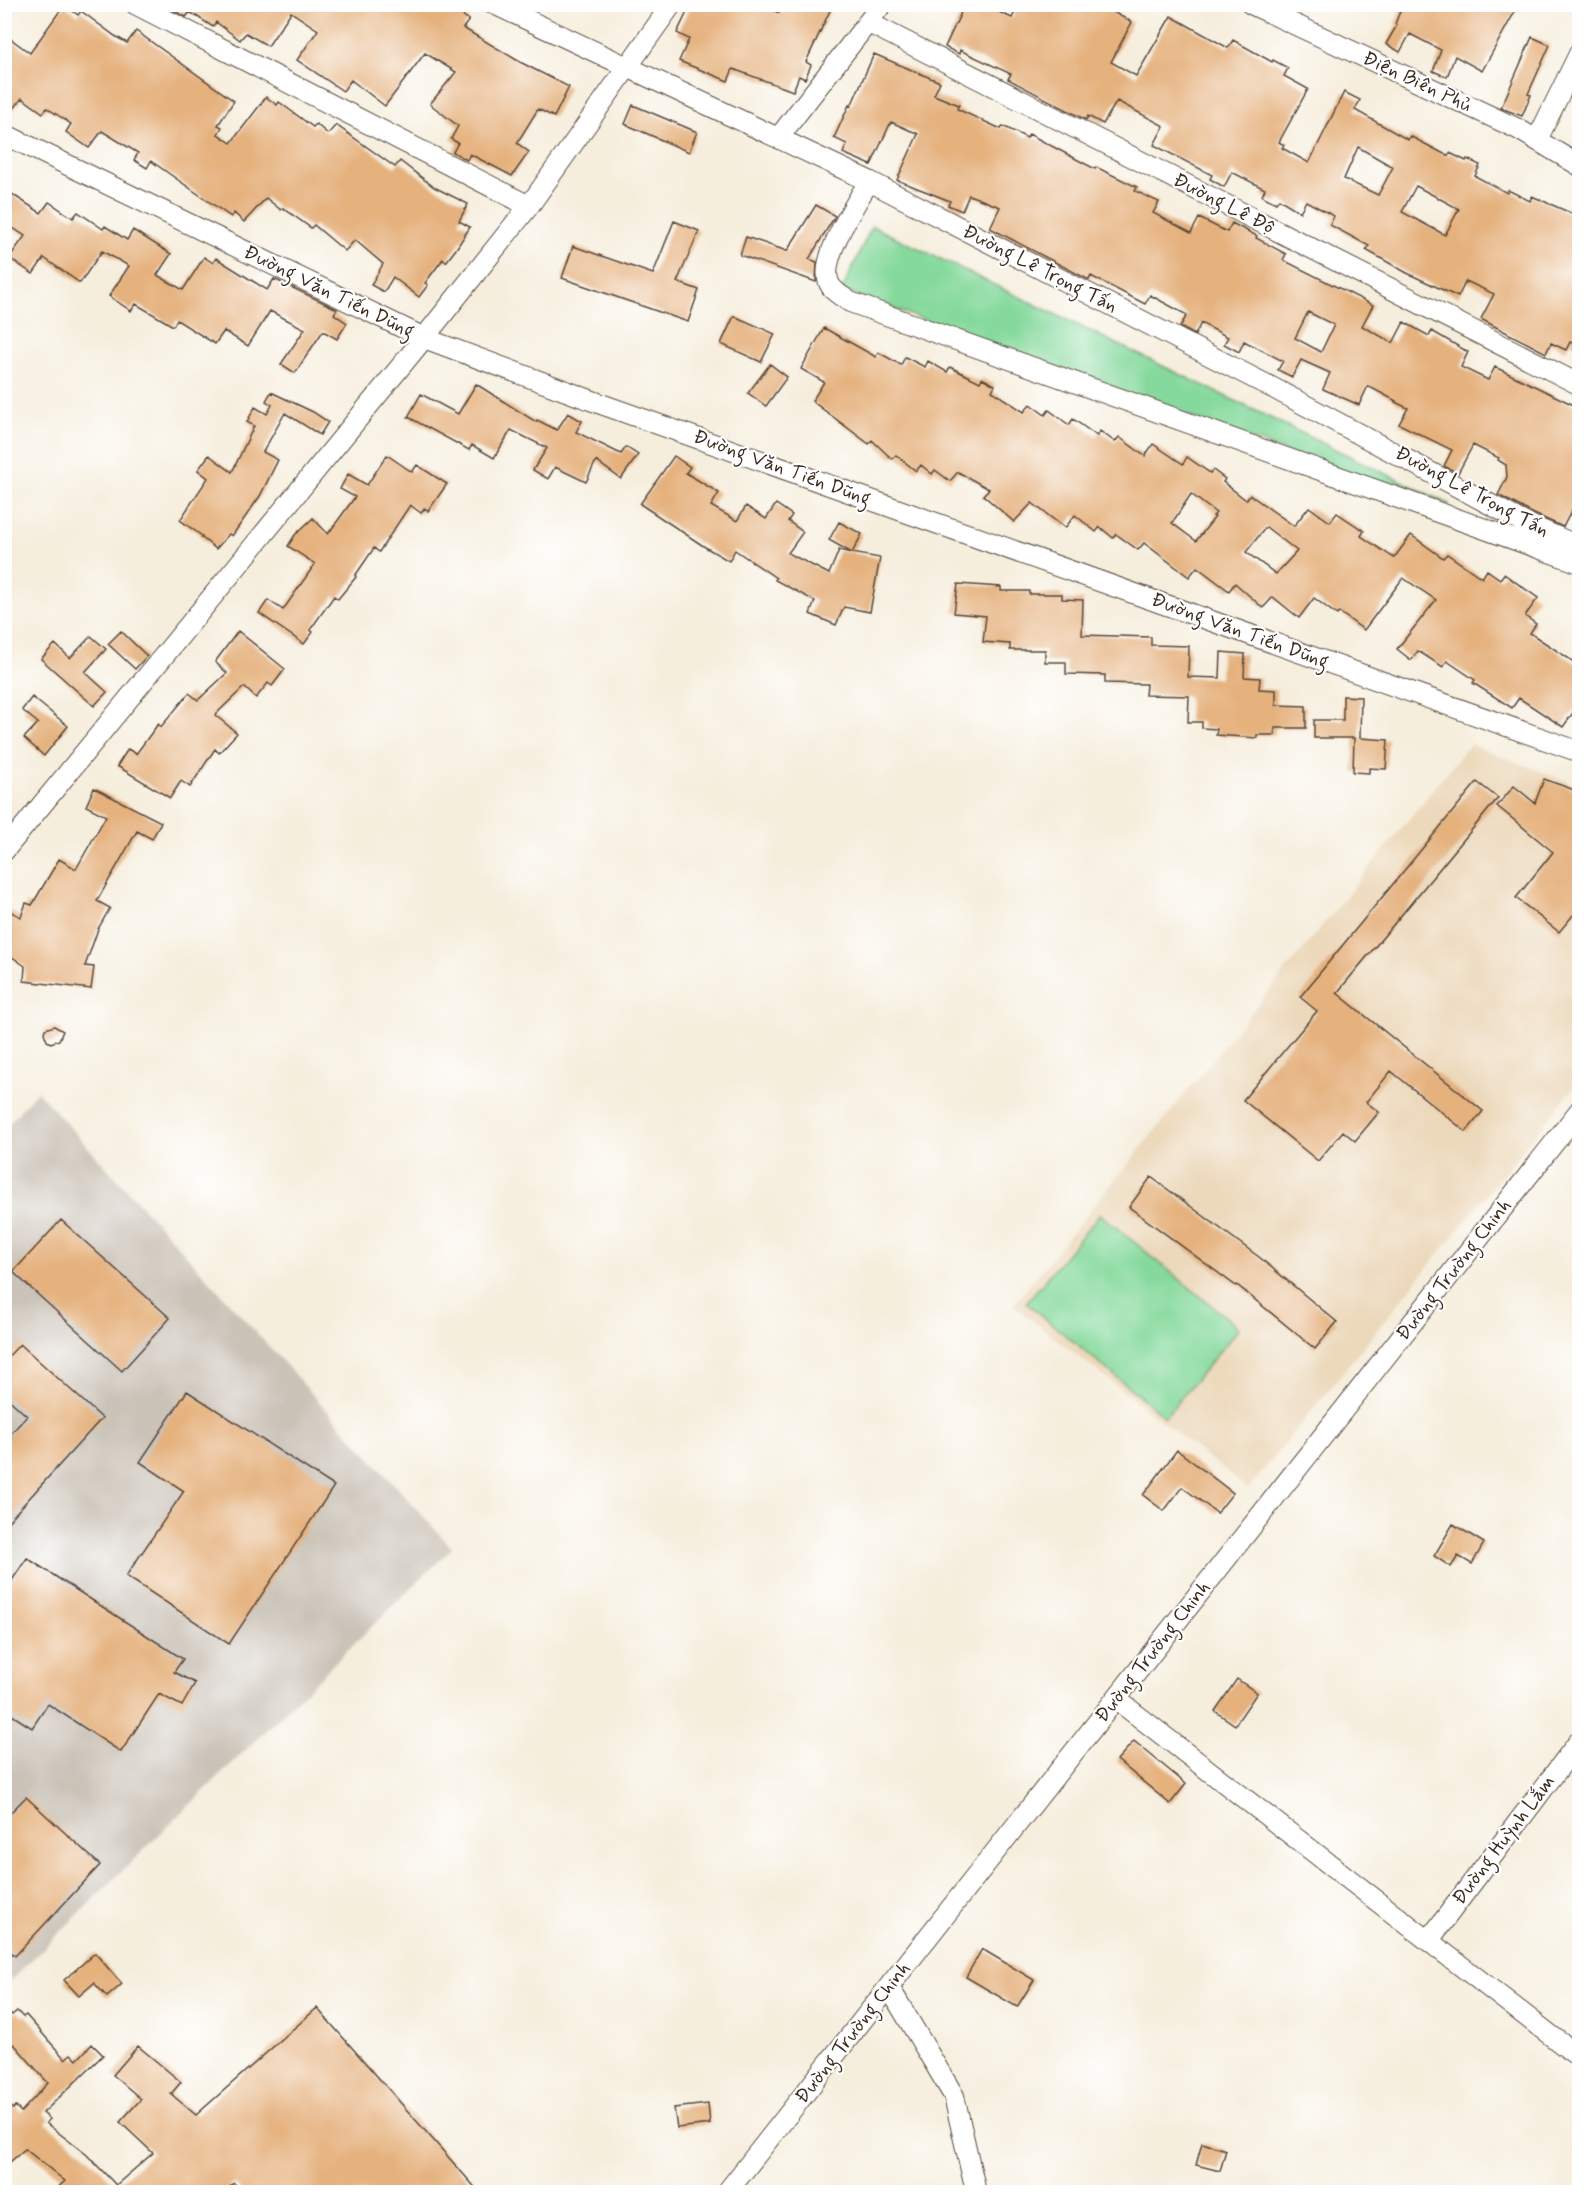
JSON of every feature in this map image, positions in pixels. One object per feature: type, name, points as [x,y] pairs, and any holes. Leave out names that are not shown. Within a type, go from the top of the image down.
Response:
[{"type":"street","points":[[135,4],[529,206]]},
{"type":"street","name":"Đường Lê Trọng Tấn","points":[[494,4],[869,181],[1275,389],[1525,523],[1580,548]]},
{"type":"street","points":[[4,851],[424,338],[529,206],[672,4]]},
{"type":"street","points":[[779,137],[882,4]]},
{"type":"street","name":"Điện Biên Phủ","points":[[1251,4],[1518,129],[1580,166]]},
{"type":"street","name":"Đường Lê Độ","points":[[869,23],[1580,385]]},
{"type":"street","points":[[1537,140],[1580,52]]},
{"type":"street","name":"Đường Văn Tiến Dũng","points":[[4,134],[424,338],[601,404],[1580,752]]},
{"type":"street","points":[[869,181],[830,253],[827,267],[829,282],[834,291],[850,302],[1580,563]]},
{"type":"street","name":"Đường Trường Chinh","points":[[727,2193],[1580,1110]]},
{"type":"street","points":[[1116,1699],[1580,2058]]},
{"type":"street","name":"Đường Huỳnh Lắm","points":[[1429,1940],[1580,1740]]},
{"type":"street","points":[[890,1987],[954,2096],[976,2193]]},
{"type":"shaded area","points":[[1470,744],[1579,786],[1579,1081],[1248,1489],[1013,1305]]},
{"type":"shaded area","points":[[37,1091],[452,1548],[11,1980],[5,1974],[4,1129]]},
{"type":"green space","points":[[872,226],[1449,504],[1445,510],[842,290]]},
{"type":"green space","points":[[1100,1214],[1239,1328],[1165,1417],[1026,1303]]},
{"type":"building","points":[[177,4],[426,4],[437,12],[443,4],[447,4],[469,20],[463,28],[520,62],[569,87],[554,117],[538,109],[517,143],[529,152],[512,176],[470,154],[467,160],[453,152],[458,143],[451,139],[458,126],[430,104],[456,72],[425,53],[385,106],[351,80],[343,91],[297,60],[318,30],[291,12],[268,46],[246,33],[240,40],[216,22],[213,27],[190,12],[186,17],[173,10]]},
{"type":"building","points":[[691,4],[760,4],[779,13],[783,4],[792,4],[807,12],[810,4],[833,4],[806,62],[811,65],[805,79],[799,76],[793,91],[733,69],[728,81],[679,61],[689,39],[677,33]]},
{"type":"building","points":[[965,4],[981,4],[1012,18],[1019,4],[1098,4],[1132,22],[1111,62],[1136,76],[1171,16],[1228,48],[1233,40],[1272,62],[1273,60],[1288,68],[1284,76],[1308,89],[1279,142],[1284,145],[1282,148],[1309,163],[1344,92],[1360,100],[1355,110],[1408,140],[1410,136],[1448,156],[1450,153],[1480,165],[1475,176],[1507,193],[1508,190],[1530,201],[1532,196],[1580,217],[1580,347],[1570,342],[1566,350],[1551,343],[1546,353],[1494,326],[1481,319],[1494,294],[1466,281],[1458,297],[1407,273],[1366,250],[1369,246],[1330,225],[1334,216],[1306,201],[1300,212],[1279,199],[1276,203],[1262,196],[1265,189],[1232,172],[1224,187],[1210,179],[1212,175],[1154,145],[1164,126],[1117,101],[1103,124],[1088,116],[1086,120],[1008,79],[1011,74],[960,50],[959,54],[945,47]],"holes":[[[1358,147],[1393,167],[1378,195],[1344,179]],[[1416,186],[1459,209],[1445,235],[1402,212]]]},
{"type":"building","points":[[1403,4],[1519,4],[1482,71],[1455,56],[1447,77],[1433,71],[1441,50],[1410,34],[1400,52],[1386,44],[1397,25],[1395,24]]},
{"type":"building","points":[[64,5],[78,15],[81,11],[127,43],[136,31],[234,101],[218,125],[222,127],[218,134],[231,143],[266,97],[277,105],[279,102],[313,127],[316,124],[328,134],[336,125],[395,167],[400,161],[434,187],[468,204],[459,221],[470,227],[446,262],[443,259],[425,283],[428,285],[419,297],[393,277],[384,292],[371,285],[383,264],[355,240],[345,251],[314,225],[311,228],[266,198],[244,222],[234,213],[231,217],[151,161],[147,168],[134,160],[138,153],[102,131],[89,148],[66,132],[71,124],[47,108],[43,113],[22,98],[4,122],[4,34],[30,53]]},
{"type":"building","points":[[1532,37],[1550,45],[1528,94],[1531,95],[1522,116],[1501,108]]},
{"type":"building","points":[[874,54],[940,82],[934,95],[959,105],[957,109],[1001,129],[1003,126],[1027,138],[1029,134],[1095,169],[1096,167],[1137,187],[1135,191],[1159,202],[1153,213],[1191,233],[1199,218],[1227,232],[1232,223],[1257,236],[1256,238],[1286,254],[1283,260],[1373,305],[1362,326],[1393,343],[1404,322],[1429,336],[1432,331],[1468,352],[1461,367],[1488,380],[1495,367],[1580,408],[1580,509],[1574,506],[1563,527],[1532,513],[1498,495],[1507,477],[1506,465],[1498,460],[1499,458],[1473,445],[1458,473],[1444,466],[1452,450],[1399,424],[1408,408],[1368,386],[1359,405],[1323,389],[1330,373],[1301,360],[1292,377],[1278,370],[1283,361],[1244,341],[1239,352],[1224,344],[1228,337],[1201,323],[1195,335],[1180,327],[1187,315],[1150,295],[1145,304],[1091,276],[1089,280],[990,228],[1000,207],[969,195],[962,211],[948,205],[950,201],[897,180],[918,134],[891,122],[871,165],[843,153],[847,144],[834,138],[849,105],[851,106]],"holes":[[[1308,312],[1334,325],[1321,352],[1295,338]]]},
{"type":"building","points":[[633,105],[697,132],[689,152],[625,124]]},
{"type":"building","points":[[4,189],[41,213],[49,202],[73,218],[78,212],[103,229],[105,226],[127,240],[133,230],[171,254],[157,275],[183,290],[204,257],[213,263],[216,258],[267,290],[274,279],[337,309],[334,314],[347,323],[337,339],[323,331],[295,373],[281,364],[305,329],[270,311],[248,346],[224,331],[215,344],[177,320],[173,326],[136,304],[131,311],[109,296],[129,266],[102,251],[80,283],[44,258],[33,274],[9,258],[25,236],[4,222]]},
{"type":"building","points":[[816,205],[835,216],[809,259],[817,262],[816,282],[740,255],[746,237],[787,251]]},
{"type":"building","points":[[674,221],[699,231],[677,282],[699,290],[688,322],[562,278],[573,246],[653,274]]},
{"type":"building","points":[[734,316],[775,334],[761,362],[721,344]]},
{"type":"building","points":[[824,328],[876,357],[878,352],[901,365],[905,357],[925,367],[928,361],[947,372],[950,367],[980,382],[982,378],[995,385],[992,391],[1024,412],[1030,404],[1045,415],[1049,410],[1069,425],[1073,419],[1097,436],[1100,431],[1115,442],[1119,437],[1145,456],[1153,444],[1183,464],[1187,457],[1210,473],[1213,470],[1225,479],[1223,482],[1246,500],[1250,495],[1294,526],[1309,507],[1330,522],[1337,513],[1364,531],[1361,536],[1394,558],[1411,535],[1443,558],[1447,554],[1482,578],[1487,570],[1500,579],[1504,574],[1538,598],[1525,616],[1536,624],[1530,633],[1580,666],[1580,703],[1563,727],[1519,698],[1512,708],[1473,683],[1475,680],[1447,661],[1443,667],[1418,651],[1411,660],[1397,649],[1436,600],[1403,578],[1364,630],[1339,612],[1337,615],[1314,598],[1299,618],[1273,597],[1263,608],[1235,583],[1229,591],[1197,567],[1189,577],[1144,543],[1138,550],[1116,534],[1113,538],[1100,527],[1096,532],[1075,515],[1065,528],[1032,503],[1014,522],[983,495],[989,489],[958,472],[950,481],[935,470],[932,474],[921,465],[916,471],[896,455],[892,459],[872,440],[869,444],[812,401],[824,382],[801,369]],"holes":[[[1191,494],[1216,513],[1196,541],[1172,523]],[[1266,527],[1297,551],[1276,574],[1246,552]]]},
{"type":"building","points":[[770,364],[787,377],[766,406],[748,393]]},
{"type":"building","points":[[476,384],[536,422],[537,420],[557,430],[568,413],[582,421],[576,432],[621,454],[626,447],[638,455],[621,479],[596,461],[586,482],[555,467],[548,479],[533,470],[547,448],[511,430],[494,458],[472,445],[469,450],[408,417],[421,394],[458,414]]},
{"type":"building","points":[[271,392],[313,412],[328,422],[320,435],[285,413],[263,452],[278,460],[260,496],[232,536],[229,534],[216,549],[180,520],[208,478],[198,470],[209,455],[232,472],[254,426],[247,422],[255,407],[267,414],[272,405],[266,401]]},
{"type":"building","points":[[387,455],[412,472],[417,465],[447,484],[428,511],[425,508],[421,513],[410,505],[379,552],[374,548],[356,577],[338,599],[334,596],[310,630],[313,632],[304,644],[259,613],[268,600],[283,610],[315,564],[288,546],[295,535],[313,518],[328,534],[355,497],[340,489],[348,474],[367,485]]},
{"type":"building","points":[[674,456],[690,467],[686,473],[719,493],[711,506],[737,521],[746,506],[766,519],[776,504],[792,515],[788,521],[803,532],[788,553],[829,574],[839,550],[880,558],[870,612],[844,607],[836,625],[810,614],[815,601],[775,580],[776,578],[735,550],[729,561],[640,504]]},
{"type":"building","points":[[839,522],[862,534],[852,553],[829,540]]},
{"type":"building","points":[[958,584],[1001,587],[1001,591],[1029,591],[1029,594],[1062,594],[1062,599],[1083,600],[1082,635],[1151,637],[1151,645],[1189,646],[1188,677],[1220,678],[1221,652],[1245,654],[1244,677],[1260,678],[1259,689],[1276,690],[1276,705],[1306,706],[1306,728],[1275,728],[1275,735],[1257,735],[1257,738],[1216,735],[1217,729],[1202,728],[1202,722],[1188,722],[1189,696],[1145,695],[1146,684],[1105,683],[1105,675],[1066,674],[1066,662],[1045,662],[1045,650],[1010,650],[1010,644],[983,642],[986,616],[954,613]]},
{"type":"building","points":[[121,631],[147,656],[135,669],[108,644]]},
{"type":"building","points":[[238,631],[285,669],[272,686],[268,683],[256,698],[244,687],[215,715],[237,733],[219,753],[215,749],[190,787],[181,781],[170,798],[117,766],[128,749],[136,754],[158,724],[161,727],[189,693],[198,700],[227,673],[215,662]]},
{"type":"building","points":[[91,636],[106,649],[85,672],[107,692],[94,706],[41,659],[55,644],[70,658]]},
{"type":"building","points":[[1343,696],[1361,697],[1360,738],[1388,740],[1386,769],[1369,768],[1369,773],[1353,772],[1354,738],[1314,738],[1314,720],[1343,720]]},
{"type":"building","points":[[32,697],[68,726],[44,756],[24,738],[38,723],[22,710]]},
{"type":"building","points":[[1544,779],[1580,792],[1580,907],[1559,932],[1516,898],[1553,852],[1497,806],[1514,786],[1535,803]]},
{"type":"building","points":[[1477,782],[1498,798],[1337,993],[1483,1111],[1466,1132],[1391,1071],[1366,1102],[1379,1112],[1355,1141],[1343,1131],[1318,1161],[1243,1100],[1317,1011],[1300,997]]},
{"type":"building","points":[[94,788],[161,822],[152,839],[137,831],[97,901],[110,908],[98,929],[85,966],[94,967],[91,989],[24,981],[25,966],[4,951],[4,908],[21,917],[26,903],[32,905],[59,859],[76,869],[106,816],[86,806]]},
{"type":"building","points":[[54,1026],[63,1031],[59,1040],[51,1043],[47,1041],[44,1033],[45,1029]]},
{"type":"building","points":[[1151,1177],[1259,1257],[1337,1322],[1315,1349],[1237,1285],[1129,1207]]},
{"type":"building","points":[[61,1220],[170,1318],[122,1371],[13,1272]]},
{"type":"building","points":[[20,1344],[102,1418],[4,1526],[4,1441],[27,1416],[4,1395],[4,1361]]},
{"type":"building","points":[[187,1391],[334,1486],[229,1644],[126,1576],[184,1491],[140,1462]]},
{"type":"building","points":[[1177,1450],[1233,1493],[1217,1513],[1182,1487],[1164,1511],[1143,1495]]},
{"type":"building","points":[[1453,1524],[1484,1543],[1472,1564],[1458,1556],[1451,1567],[1434,1556]]},
{"type":"building","points":[[27,1558],[183,1659],[174,1672],[195,1683],[182,1706],[159,1694],[121,1752],[48,1704],[32,1728],[4,1710],[4,1592]]},
{"type":"building","points":[[1237,1679],[1257,1693],[1235,1725],[1215,1711]]},
{"type":"building","points":[[1134,1741],[1186,1784],[1170,1804],[1117,1760]]},
{"type":"building","points":[[26,1797],[100,1865],[15,1956],[4,1946],[4,1819]]},
{"type":"building","points":[[982,1949],[1034,1980],[1017,2007],[966,1977]]},
{"type":"building","points":[[95,1953],[122,1984],[107,1997],[94,1983],[79,1996],[64,1980]]},
{"type":"building","points":[[4,2007],[12,2015],[17,2011],[23,2017],[26,2015],[65,2059],[71,2054],[77,2060],[92,2044],[103,2055],[43,2113],[50,2119],[46,2123],[87,2155],[116,2185],[153,2153],[120,2122],[141,2099],[113,2075],[138,2046],[181,2082],[171,2094],[196,2115],[317,2008],[480,2193],[243,2193],[234,2183],[223,2193],[52,2193],[65,2181],[25,2149],[4,2167],[4,2101],[13,2109],[15,2106],[21,2112],[48,2083],[14,2044],[4,2052]]},
{"type":"building","points":[[708,2104],[710,2124],[677,2128],[674,2108]]},
{"type":"building","points":[[1202,2143],[1226,2150],[1220,2171],[1196,2165]]}]
